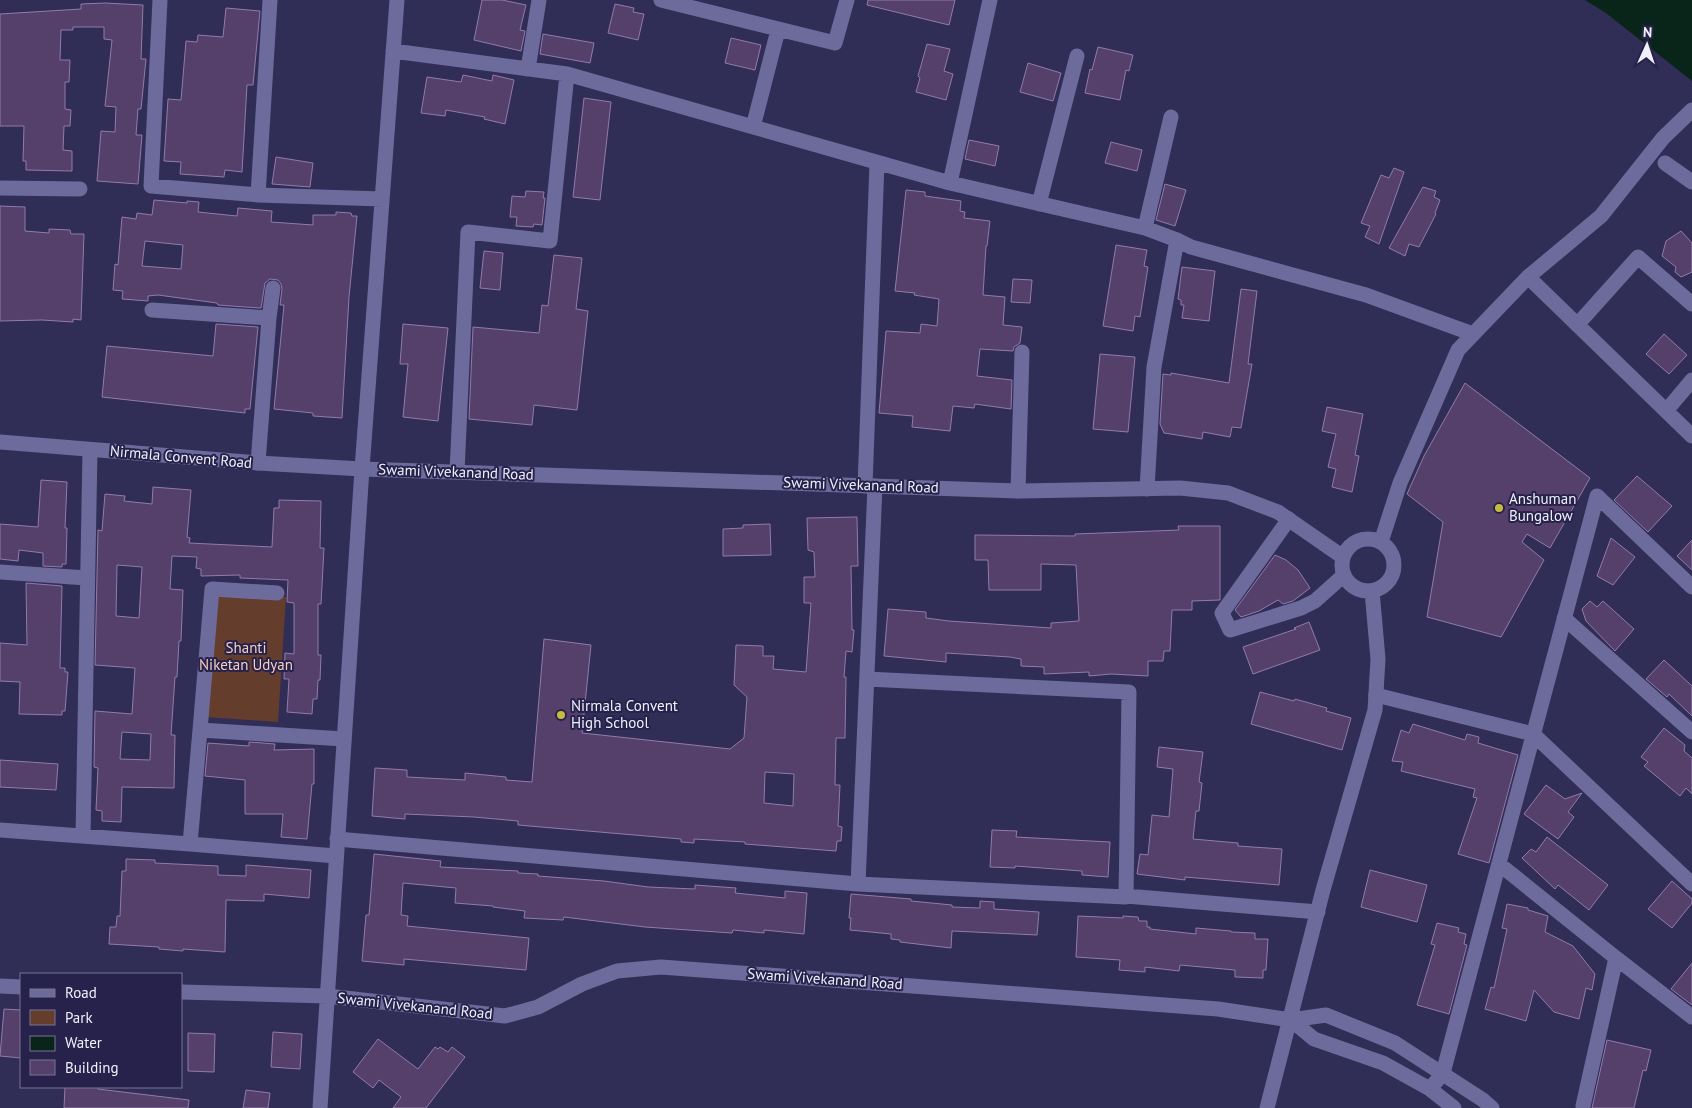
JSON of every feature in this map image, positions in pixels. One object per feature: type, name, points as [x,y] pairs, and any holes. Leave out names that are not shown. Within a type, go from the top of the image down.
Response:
[{"type":"street","points":[[160,0],[151,186],[258,195],[382,199]]},
{"type":"street","points":[[258,195],[270,0]]},
{"type":"street","points":[[320,1108],[362,469],[397,0]]},
{"type":"street","points":[[528,69],[539,0]]},
{"type":"street","points":[[661,0],[835,43],[846,0]]},
{"type":"street","points":[[950,183],[990,0]]},
{"type":"street","points":[[753,127],[778,30]]},
{"type":"street","points":[[393,51],[567,74],[950,183],[1145,228],[1191,247],[1366,295],[1473,334]]},
{"type":"street","points":[[1040,204],[1077,56]]},
{"type":"street","points":[[457,472],[468,232],[550,241],[567,74]]},
{"type":"street","points":[[1381,542],[1400,483],[1458,350],[1528,277],[1601,216],[1663,138],[1692,110]]},
{"type":"street","points":[[1145,228],[1170,117]]},
{"type":"street","points":[[858,884],[867,679],[877,162]]},
{"type":"street","points":[[1665,164],[1692,182]]},
{"type":"street","points":[[0,188],[80,189]]},
{"type":"street","points":[[1147,489],[1154,367],[1177,240]]},
{"type":"street","points":[[1578,325],[1638,257],[1692,304]]},
{"type":"street","points":[[1528,277],[1692,436]]},
{"type":"street","points":[[258,463],[273,288]]},
{"type":"street","points":[[152,310],[269,318]]},
{"type":"street","points":[[1018,491],[1022,352]]},
{"type":"street","points":[[1666,411],[1692,380]]},
{"type":"street","name":"Nirmala Convent Road","points":[[0,442],[258,463],[362,469]]},
{"type":"street","points":[[83,836],[90,450]]},
{"type":"street","name":"Swami Vivekanand Road","points":[[362,469],[1018,491],[1180,488],[1228,493],[1278,512],[1343,557]]},
{"type":"street","points":[[1430,1089],[1443,1073],[1597,496],[1692,587]]},
{"type":"street","points":[[1289,519],[1222,613],[1230,630],[1301,608],[1316,601],[1344,575]]},
{"type":"street","points":[[1367,538],[1381,542],[1391,551],[1394,558],[1394,572],[1386,584],[1372,591],[1363,591],[1355,588],[1344,575],[1343,557],[1347,548],[1358,540],[1367,538]]},
{"type":"street","points":[[0,572],[87,578]]},
{"type":"street","points":[[190,844],[212,589],[277,593]]},
{"type":"street","points":[[1268,1108],[1318,912],[1375,710],[1378,659],[1372,591]]},
{"type":"street","points":[[1564,618],[1692,732]]},
{"type":"street","points":[[867,679],[1129,692],[1126,896]]},
{"type":"street","points":[[1376,695],[1533,734],[1692,884]]},
{"type":"street","points":[[200,730],[344,739]]},
{"type":"street","points":[[0,830],[336,856]]},
{"type":"street","points":[[337,839],[858,884],[1126,896],[1318,912]]},
{"type":"street","points":[[1498,864],[1692,1017]]},
{"type":"street","points":[[1582,1106],[1616,958]]},
{"type":"street","name":"Swami Vivekanand Road","points":[[182,992],[327,996],[505,1016],[538,1007],[582,984],[617,971],[661,967],[1218,1009],[1291,1020],[1314,1038],[1383,1063],[1430,1089],[1454,1108]]},
{"type":"street","points":[[0,986],[20,987]]},
{"type":"street","points":[[1291,1020],[1326,1015],[1396,1043],[1483,1100],[1492,1108]]},
{"type":"green space","name":"Shanti Niketan Udyan","points":[[214,592],[286,597],[278,722],[206,717]]},
{"type":"water","points":[[1585,0],[1692,0],[1692,81],[1606,13]]},
{"type":"building","points":[[482,0],[502,0],[526,5],[520,30],[525,31],[521,51],[474,40]]},
{"type":"building","points":[[868,0],[955,0],[949,25],[867,5]]},
{"type":"building","points":[[81,4],[143,5],[141,59],[146,59],[141,109],[138,109],[136,135],[142,135],[138,184],[97,181],[101,131],[115,132],[116,107],[105,106],[112,40],[104,39],[104,27],[73,27],[73,30],[61,30],[60,60],[70,60],[69,82],[65,82],[65,109],[71,110],[70,126],[64,126],[63,150],[72,151],[72,171],[26,170],[26,161],[23,161],[24,126],[0,126],[0,14],[81,9]]},
{"type":"building","points":[[615,4],[634,8],[633,12],[644,14],[638,40],[608,33]]},
{"type":"building","points":[[226,8],[260,11],[253,85],[247,85],[242,172],[225,170],[224,177],[180,174],[181,162],[164,161],[168,99],[181,100],[186,41],[197,42],[198,35],[223,37]]},
{"type":"building","points":[[543,34],[594,43],[590,63],[540,54]]},
{"type":"building","points":[[731,38],[761,45],[755,70],[725,63]]},
{"type":"building","points":[[927,44],[950,49],[944,71],[953,74],[946,100],[916,92],[920,78],[918,76]]},
{"type":"building","points":[[1098,47],[1133,55],[1129,71],[1126,70],[1120,100],[1085,93],[1090,69],[1092,70]]},
{"type":"building","points":[[1028,63],[1061,73],[1053,101],[1020,92]]},
{"type":"building","points":[[463,75],[492,81],[493,75],[514,80],[505,124],[484,119],[485,117],[446,110],[445,116],[421,113],[427,77],[461,82]]},
{"type":"building","points":[[584,98],[611,102],[600,200],[573,197]]},
{"type":"building","points":[[969,140],[999,146],[995,166],[965,159]]},
{"type":"building","points":[[1111,142],[1142,150],[1137,171],[1105,163]]},
{"type":"building","points":[[276,157],[313,163],[310,187],[272,184]]},
{"type":"building","points":[[1394,168],[1404,172],[1379,244],[1365,237],[1370,226],[1361,223],[1381,175],[1389,178]]},
{"type":"building","points":[[1165,184],[1186,190],[1175,226],[1156,220]]},
{"type":"building","points":[[1423,187],[1436,191],[1434,197],[1440,200],[1436,214],[1419,247],[1409,244],[1405,256],[1389,248]]},
{"type":"building","points":[[906,190],[925,192],[925,196],[961,201],[960,211],[965,212],[964,218],[990,221],[986,246],[983,295],[1005,297],[1003,325],[1022,327],[1020,343],[1014,347],[1013,351],[980,349],[977,376],[1012,380],[1011,409],[975,404],[974,408],[953,406],[950,431],[912,427],[913,416],[879,413],[886,331],[920,333],[921,324],[937,326],[939,299],[914,295],[915,293],[895,291]]},
{"type":"building","points":[[526,191],[544,192],[542,225],[534,224],[533,227],[516,226],[517,217],[510,217],[512,196],[525,197]]},
{"type":"building","points":[[154,200],[187,203],[187,201],[199,202],[198,212],[237,216],[238,208],[272,211],[271,222],[313,225],[313,215],[336,215],[336,212],[351,213],[352,216],[357,216],[349,297],[342,418],[313,416],[313,413],[274,409],[284,305],[280,305],[282,289],[278,280],[270,279],[265,283],[261,308],[218,305],[217,303],[158,295],[148,296],[148,301],[122,299],[123,291],[113,290],[115,264],[118,265],[122,217],[136,219],[137,213],[152,215]],"holes":[[[145,241],[183,245],[181,269],[142,266]]]},
{"type":"building","points":[[0,206],[25,207],[25,231],[49,233],[49,229],[70,230],[71,234],[84,234],[81,320],[73,319],[73,322],[42,320],[0,321]]},
{"type":"building","points":[[1681,231],[1692,243],[1692,272],[1681,277],[1675,272],[1676,267],[1662,256],[1666,241]]},
{"type":"building","points":[[1116,245],[1147,250],[1144,266],[1148,267],[1140,317],[1135,316],[1133,331],[1103,326]]},
{"type":"building","points":[[484,251],[503,253],[500,290],[480,288]]},
{"type":"building","points":[[554,255],[582,258],[576,309],[588,311],[577,410],[534,405],[532,425],[469,419],[473,327],[539,333],[542,305],[548,306]]},
{"type":"building","points":[[1182,267],[1215,271],[1209,321],[1182,318],[1184,305],[1181,305],[1181,300],[1178,299]]},
{"type":"building","points":[[1013,279],[1032,280],[1030,303],[1011,302]]},
{"type":"building","points":[[1241,289],[1257,291],[1248,364],[1252,364],[1241,428],[1232,427],[1230,437],[1203,432],[1202,439],[1164,433],[1160,424],[1163,374],[1171,375],[1171,373],[1229,383]]},
{"type":"building","points":[[216,324],[258,327],[250,409],[245,409],[245,413],[102,397],[107,346],[213,356]]},
{"type":"building","points":[[403,324],[448,328],[438,421],[403,417],[408,364],[400,364]]},
{"type":"building","points":[[1664,334],[1687,355],[1669,374],[1646,354]]},
{"type":"building","points":[[1100,354],[1135,357],[1128,432],[1093,429]]},
{"type":"building","name":"Anshuman Bungalow","points":[[1465,383],[1590,478],[1550,548],[1527,534],[1522,542],[1544,560],[1501,637],[1427,617],[1443,522],[1407,494],[1424,456]]},
{"type":"building","points":[[1327,407],[1363,414],[1355,455],[1359,456],[1352,492],[1332,487],[1336,469],[1328,467],[1336,434],[1322,431]]},
{"type":"building","points":[[1637,476],[1672,506],[1648,532],[1614,500]]},
{"type":"building","points":[[41,480],[67,482],[66,564],[62,564],[62,567],[43,566],[43,553],[19,550],[18,561],[0,559],[0,524],[38,527]]},
{"type":"building","points":[[153,487],[191,490],[187,537],[190,538],[189,543],[272,547],[274,508],[279,508],[279,500],[321,501],[320,548],[324,548],[321,604],[318,604],[318,655],[321,655],[320,680],[318,680],[317,699],[313,699],[312,714],[287,712],[289,679],[284,679],[285,653],[294,654],[294,603],[287,602],[288,580],[240,578],[240,575],[201,576],[201,569],[196,568],[197,557],[172,556],[170,589],[183,590],[181,641],[179,641],[177,677],[175,677],[171,735],[175,735],[174,788],[122,787],[121,822],[102,821],[102,811],[96,810],[98,768],[94,767],[95,711],[132,714],[135,668],[95,665],[98,530],[102,531],[105,494],[125,496],[124,501],[152,504]],"holes":[[[117,565],[142,567],[139,618],[116,616]],[[122,732],[151,734],[150,760],[120,759]]]},
{"type":"building","points":[[857,517],[858,566],[851,566],[852,630],[854,630],[852,652],[846,651],[844,677],[846,677],[845,738],[836,738],[835,785],[840,785],[838,826],[842,827],[841,841],[837,841],[836,851],[694,839],[694,843],[681,842],[681,839],[518,825],[518,821],[474,817],[405,814],[405,819],[372,816],[375,768],[407,770],[407,777],[465,780],[465,773],[532,782],[544,639],[591,645],[582,733],[730,749],[744,738],[747,697],[734,685],[736,645],[763,646],[763,656],[774,656],[773,669],[806,672],[811,603],[804,603],[804,577],[815,577],[814,552],[808,550],[807,518]],"holes":[[[765,772],[794,774],[793,806],[764,803]]]},
{"type":"building","points":[[770,524],[771,555],[723,556],[723,529],[743,528],[743,525]]},
{"type":"building","points":[[1178,526],[1220,526],[1220,600],[1192,601],[1192,610],[1172,610],[1170,651],[1164,651],[1163,661],[1148,661],[1148,676],[1111,674],[1089,676],[1089,672],[1044,674],[1044,667],[1021,666],[1021,659],[1010,657],[946,653],[946,662],[884,656],[888,609],[926,612],[926,618],[949,621],[1051,628],[1051,623],[1079,621],[1076,565],[1041,564],[1041,590],[989,590],[988,560],[975,560],[975,535],[1075,536],[1075,534],[1179,530]]},
{"type":"building","points":[[1611,538],[1635,557],[1613,585],[1597,576]]},
{"type":"building","points":[[1692,540],[1692,570],[1677,556]]},
{"type":"building","points":[[1275,555],[1286,560],[1298,570],[1310,588],[1293,601],[1283,604],[1278,600],[1259,611],[1241,617],[1235,610]]},
{"type":"building","points":[[26,583],[62,586],[60,668],[65,668],[65,672],[68,672],[65,711],[62,711],[62,715],[19,714],[20,682],[0,681],[0,643],[27,645]]},
{"type":"building","points":[[1590,601],[1597,607],[1603,601],[1634,629],[1615,651],[1586,621],[1582,609]]},
{"type":"building","points":[[1309,622],[1320,650],[1253,674],[1243,647],[1296,629],[1294,628]]},
{"type":"building","points":[[1664,660],[1692,686],[1692,716],[1669,694],[1667,697],[1646,679]]},
{"type":"building","points":[[1260,692],[1327,708],[1326,711],[1351,718],[1342,750],[1251,724]]},
{"type":"building","points":[[1413,724],[1465,740],[1467,734],[1479,737],[1478,743],[1518,755],[1489,863],[1458,854],[1477,798],[1473,797],[1475,789],[1401,771],[1403,762],[1392,761],[1401,730],[1409,733]]},
{"type":"building","points":[[1664,728],[1685,745],[1684,751],[1692,758],[1692,794],[1686,788],[1680,796],[1644,766],[1648,762],[1641,757]]},
{"type":"building","points":[[249,742],[275,744],[274,750],[314,749],[314,784],[312,784],[307,839],[281,837],[283,814],[245,814],[245,780],[205,776],[208,743],[249,746]]},
{"type":"building","points":[[1159,747],[1203,752],[1199,782],[1202,783],[1199,811],[1196,811],[1193,839],[1238,843],[1238,846],[1282,849],[1279,885],[1185,877],[1185,880],[1137,874],[1140,854],[1148,855],[1152,815],[1169,817],[1173,769],[1157,767]]},
{"type":"building","points":[[0,760],[58,764],[56,790],[0,787]]},
{"type":"building","points":[[1546,785],[1565,799],[1582,793],[1568,812],[1574,817],[1558,839],[1524,814]]},
{"type":"building","points":[[992,830],[1017,831],[1016,837],[1110,842],[1108,877],[1082,875],[1082,871],[1015,866],[1015,868],[990,867]]},
{"type":"building","points":[[1547,837],[1608,885],[1589,910],[1558,885],[1555,889],[1522,858],[1531,849],[1536,852]]},
{"type":"building","points":[[374,854],[441,861],[440,867],[518,871],[518,873],[538,874],[538,876],[604,881],[648,887],[695,889],[695,885],[736,888],[735,893],[785,898],[785,891],[807,893],[804,934],[764,930],[764,933],[733,930],[732,933],[645,927],[564,917],[563,920],[524,918],[525,911],[455,903],[456,888],[403,883],[401,915],[408,916],[407,926],[529,938],[526,970],[404,959],[404,965],[362,961],[366,915],[369,915]]},
{"type":"building","points":[[126,859],[155,860],[155,863],[218,866],[218,875],[246,876],[246,865],[311,870],[309,898],[264,894],[264,901],[226,900],[225,952],[183,949],[183,951],[159,949],[159,947],[109,944],[110,927],[116,927],[117,916],[120,916],[122,871],[126,871]]},
{"type":"building","points":[[1370,870],[1427,885],[1417,922],[1361,907]]},
{"type":"building","points":[[1672,881],[1692,899],[1692,903],[1672,928],[1648,909]]},
{"type":"building","points":[[851,894],[911,899],[911,901],[952,905],[952,907],[980,908],[980,901],[994,902],[994,909],[1039,912],[1037,935],[952,931],[951,948],[900,942],[900,940],[891,939],[891,934],[850,930]]},
{"type":"building","points":[[1507,904],[1528,908],[1528,910],[1548,916],[1545,932],[1573,946],[1595,974],[1592,990],[1586,988],[1579,1019],[1554,1012],[1534,990],[1526,1021],[1485,1009],[1491,987],[1494,988],[1507,929],[1502,928]]},
{"type":"building","points":[[1078,916],[1138,917],[1139,921],[1147,921],[1147,927],[1150,927],[1150,929],[1196,934],[1196,928],[1255,933],[1255,939],[1268,939],[1266,970],[1263,970],[1263,978],[1235,977],[1235,970],[1180,965],[1179,971],[1145,967],[1145,972],[1119,970],[1120,960],[1076,957]]},
{"type":"building","points":[[1437,923],[1459,928],[1458,932],[1466,934],[1464,944],[1467,945],[1449,1014],[1417,1005],[1435,945],[1431,944]]},
{"type":"building","points":[[1692,963],[1692,1005],[1671,989]]},
{"type":"building","points":[[4,1009],[20,1010],[20,1058],[0,1056]]},
{"type":"building","points":[[273,1032],[302,1034],[300,1069],[271,1067]]},
{"type":"building","points":[[188,1033],[215,1034],[214,1072],[188,1071]]},
{"type":"building","points":[[378,1039],[418,1069],[435,1047],[438,1049],[440,1047],[448,1052],[452,1047],[465,1057],[426,1108],[393,1108],[401,1097],[379,1080],[373,1088],[353,1072]]},
{"type":"building","points":[[1607,1040],[1651,1050],[1646,1071],[1643,1070],[1634,1108],[1592,1108]]},
{"type":"building","points":[[65,1088],[98,1088],[189,1100],[188,1108],[64,1108]]},
{"type":"building","points":[[246,1090],[270,1093],[268,1108],[243,1108]]},
{"type":"place","name":"Anshuman Bungalow","points":[[1499,508]]},
{"type":"place","name":"Nirmala Convent High School","points":[[561,715]]}]
